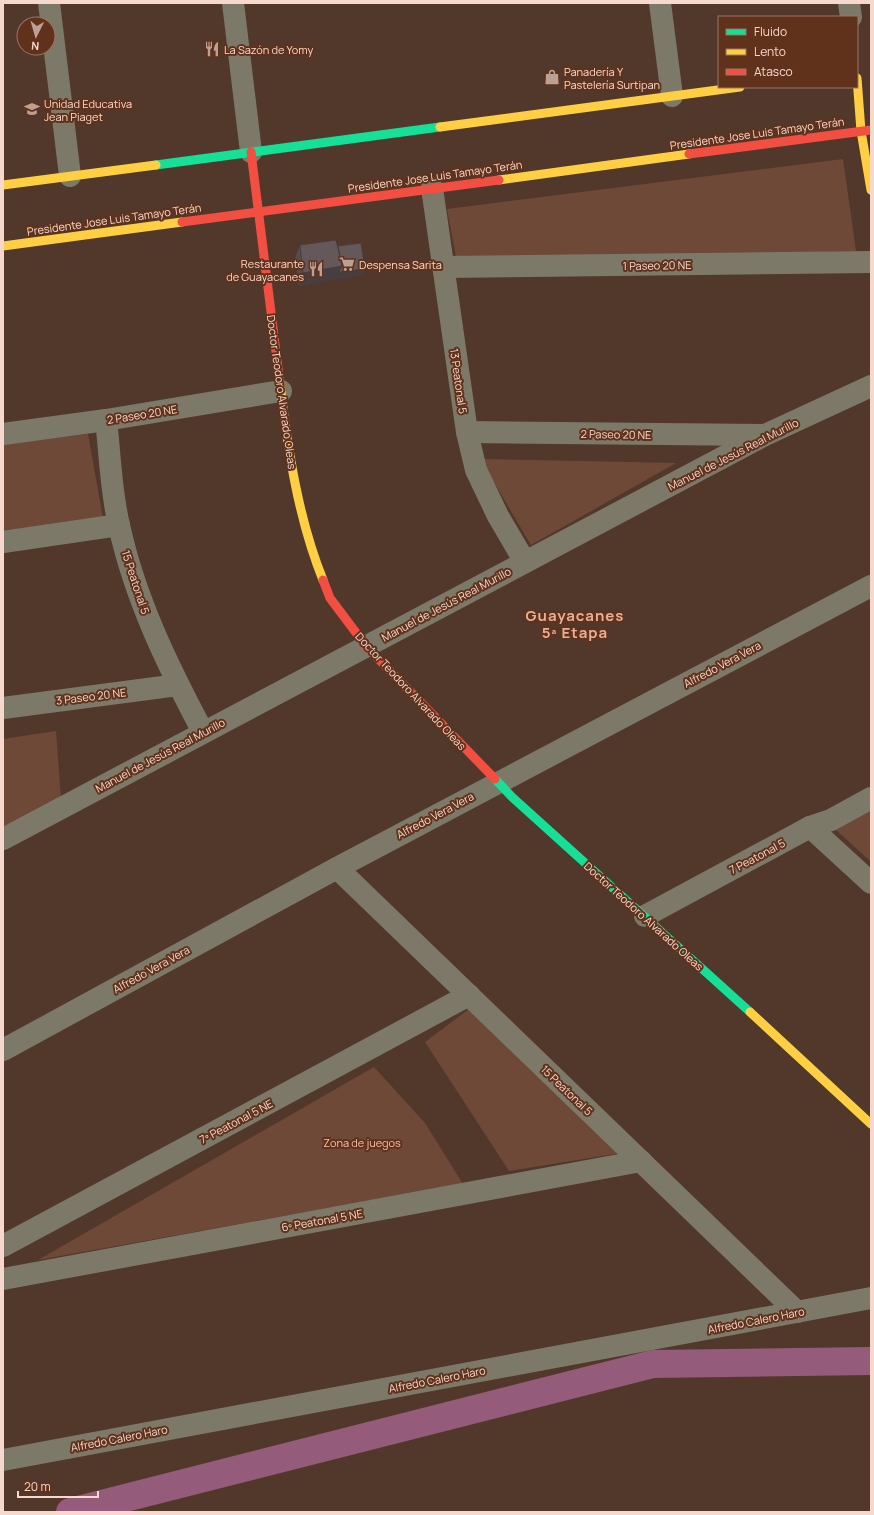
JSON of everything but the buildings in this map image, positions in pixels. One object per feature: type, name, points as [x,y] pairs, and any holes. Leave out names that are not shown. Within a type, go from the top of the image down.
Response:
[{"type":"street","points":[[50,3],[70,176]]},
{"type":"street","name":"Doctor Teodoro Alvarado Oleas","points":[[233,3],[250,152],[259,211],[281,391],[298,498],[311,550],[330,598],[366,646],[497,782],[871,1124]]},
{"type":"street","points":[[660,3],[672,96]]},
{"type":"street","points":[[849,3],[851,16]]},
{"type":"street","points":[[858,84],[866,130],[871,190]]},
{"type":"street","points":[[3,185],[732,88]]},
{"type":"street","name":"Presidente Jose Luis Tamayo Terán","points":[[3,246],[866,130]]},
{"type":"street","name":"13 Peatonal 5","points":[[432,188],[467,432],[476,470],[498,516],[525,562]]},
{"type":"street","name":"1 Paseo 20 NE","points":[[443,267],[871,262]]},
{"type":"street","name":"Manuel de Jesús Real Murillo","points":[[3,839],[765,435],[871,386]]},
{"type":"street","name":"2 Paseo 20 NE","points":[[3,434],[106,420],[281,391]]},
{"type":"street","name":"15 Peatonal 5","points":[[106,420],[119,525],[143,609],[178,685],[203,732]]},
{"type":"street","name":"2 Paseo 20 NE","points":[[467,432],[765,435]]},
{"type":"street","points":[[3,542],[119,525]]},
{"type":"street","name":"Alfredo Vera Vera","points":[[3,1050],[497,782],[871,586]]},
{"type":"street","name":"3 Paseo 20 NE","points":[[3,708],[178,685]]},
{"type":"street","name":"7 Peatonal 5","points":[[645,916],[810,828],[831,820],[871,798]]},
{"type":"street","points":[[810,828],[871,883]]},
{"type":"street","name":"15 Peatonal 5","points":[[337,868],[797,1312]]},
{"type":"street","name":"7º Peatonal 5 NE","points":[[3,1246],[469,995]]},
{"type":"street","name":"6º Peatonal 5 NE","points":[[3,1279],[641,1161]]},
{"type":"street","name":"Alfredo Calero Haro","points":[[3,1460],[871,1298]]},
{"type":"green space","points":[[843,159],[856,251],[457,262],[447,209]]},
{"type":"green space","points":[[88,434],[103,518],[3,536],[3,444]]},
{"type":"green space","points":[[480,459],[676,463],[531,545]]},
{"type":"green space","points":[[56,731],[61,799],[3,835],[3,739]]},
{"type":"green space","points":[[871,809],[871,862],[834,828]]},
{"type":"green space","points":[[477,1003],[627,1152],[509,1171],[425,1042]]},
{"type":"green space","name":"Zona de juegos","points":[[374,1067],[425,1123],[463,1184],[38,1260]]},
{"type":"waterway","points":[[70,1512],[653,1364],[871,1361]]},
{"type":"traffic: fast","points":[[156,165],[440,127]]},
{"type":"traffic: fast","points":[[495,779],[512,797],[750,1012]]},
{"type":"traffic: slow","points":[[440,127],[732,88]]},
{"type":"traffic: slow","points":[[858,88],[861,131],[871,190]]},
{"type":"traffic: slow","points":[[499,180],[689,154]]},
{"type":"traffic: slow","points":[[3,185],[156,165]]},
{"type":"traffic: slow","points":[[3,246],[182,222]]},
{"type":"traffic: slow","points":[[280,384],[295,484],[307,532],[323,580]]},
{"type":"traffic: slow","points":[[750,1012],[871,1124]]},
{"type":"traffic: jam","points":[[689,154],[871,130]]},
{"type":"traffic: jam","points":[[251,152],[280,384]]},
{"type":"traffic: jam","points":[[182,222],[499,180]]},
{"type":"traffic: jam","points":[[323,580],[330,598],[366,646],[495,779]]},
{"type":"place","name":"La Sazón de Yomy","points":[[212,49]]},
{"type":"place","name":"Panadería Y Pastelería Surtipan","points":[[552,77]]},
{"type":"place","name":"Unidad Educativa Jean Piaget","points":[[32,109]]},
{"type":"place","name":"Despensa Sarita","points":[[347,264]]},
{"type":"place","name":"Restaurante de Guayacanes","points":[[316,269]]},
{"type":"district","name":"Guayacanes 5ª Etapa","points":[[575,624]]}]
